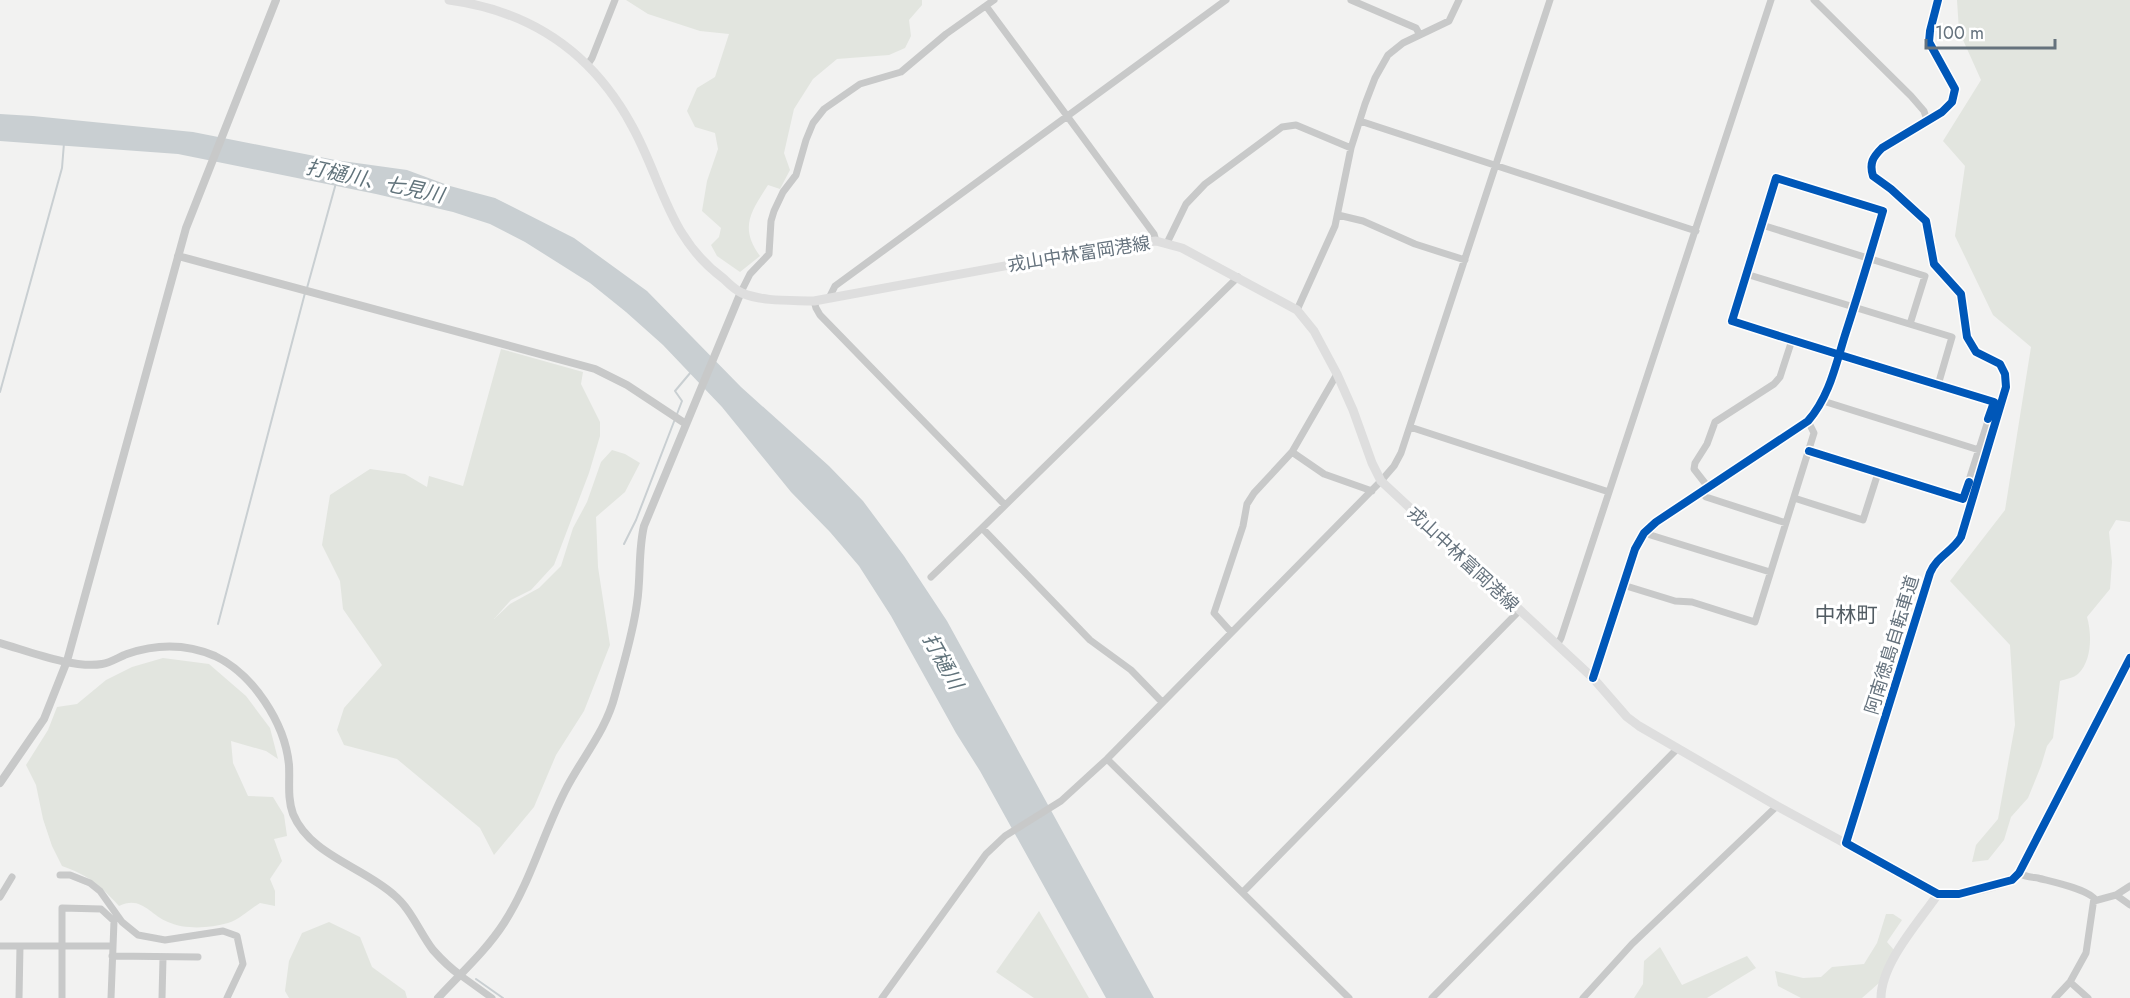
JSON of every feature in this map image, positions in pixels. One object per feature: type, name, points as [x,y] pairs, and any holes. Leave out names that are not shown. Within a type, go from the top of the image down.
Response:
[{"type":"main road","name":"戎山中林富岡港線","points":[[448,0],[503,11],[534,25],[562,43],[588,64],[608,89],[632,126],[676,227],[692,251],[709,269],[741,292],[777,300],[814,301],[1119,245],[1156,242],[1182,248],[1297,310],[1314,331],[1337,374],[1381,482],[1593,678],[1628,717],[1677,749],[1938,894]]},
{"type":"main road","name":"阿南徳島自転車道","points":[[1846,843],[1930,573],[1934,563],[1943,554],[1954,549],[1961,537],[2006,387],[2005,374],[2000,364],[1976,352],[1967,337],[1961,294],[1934,264],[1926,221],[1873,176],[1870,167],[1874,156],[1882,148],[1942,112],[1952,102],[1955,89],[1929,42],[1938,0]]},
{"type":"main road","points":[[1881,998],[1881,987],[1885,976],[1900,948],[1938,894],[1959,894],[2012,880],[2019,873],[2130,658]]},
{"type":"street","points":[[0,783],[44,719],[67,661],[186,228],[276,0]]},
{"type":"street","points":[[588,64],[615,0]]},
{"type":"street","points":[[438,998],[485,948],[509,915],[566,790],[605,721],[614,699],[634,623],[638,601],[640,543],[644,526],[741,292],[750,274],[769,254],[771,221],[774,211],[783,192],[796,176],[813,123],[824,109],[860,84],[901,72],[917,56],[994,0]]},
{"type":"street","points":[[828,298],[835,286],[1226,0]]},
{"type":"street","points":[[1351,0],[1416,28],[1420,35]]},
{"type":"street","points":[[1297,310],[1335,226],[1352,148],[1375,78],[1388,55],[1403,43],[1449,21],[1460,0]]},
{"type":"street","points":[[882,998],[986,854],[1005,836],[1057,804],[1107,759],[1381,482],[1401,453],[1550,0]]},
{"type":"street","points":[[1557,645],[1772,0]]},
{"type":"street","points":[[1814,0],[1911,96],[1924,111],[1927,120]]},
{"type":"street","points":[[986,6],[1154,234],[1156,242]]},
{"type":"street","points":[[1360,121],[1695,231]]},
{"type":"street","points":[[1167,243],[1186,204],[1205,184],[1282,127],[1296,125],[1352,148]]},
{"type":"street","points":[[1593,678],[1635,549],[1644,533],[1656,522],[1808,421],[1823,401],[1839,353],[1854,307],[1883,211],[1776,178],[1732,321],[1839,353],[1994,402],[1964,499],[1809,451]]},
{"type":"street","points":[[1338,214],[1363,221],[1415,244],[1465,260]]},
{"type":"street","points":[[1762,225],[1924,276],[1910,324]]},
{"type":"street","points":[[178,256],[595,369],[627,385],[686,424]]},
{"type":"street","points":[[1746,274],[1952,337],[1938,385]]},
{"type":"street","points":[[932,577],[1238,277]]},
{"type":"street","points":[[814,301],[820,315],[1005,505]]},
{"type":"street","points":[[1786,523],[1706,497],[1705,490],[1694,469],[1695,463],[1707,444],[1713,425],[1774,384],[1780,377],[1792,340]]},
{"type":"street","points":[[1231,632],[1214,613],[1244,526],[1247,504],[1254,493],[1292,452],[1337,374]]},
{"type":"street","points":[[1823,401],[1979,450]]},
{"type":"street","points":[[1623,585],[1675,601],[1692,602],[1755,622],[1814,433],[1808,421]]},
{"type":"street","points":[[1410,427],[1609,492]]},
{"type":"street","points":[[1292,452],[1324,474],[1372,491]]},
{"type":"street","points":[[1794,498],[1863,520],[1878,473]]},
{"type":"street","points":[[982,528],[1090,640],[1131,670],[1162,702]]},
{"type":"street","points":[[1644,533],[1770,572]]},
{"type":"street","points":[[1243,892],[1519,611]]},
{"type":"street","points":[[0,643],[82,665],[102,664],[148,649],[175,646],[195,649],[215,656],[238,671],[262,696],[282,736],[289,763],[289,800],[301,828],[327,852],[396,896],[433,950],[460,975],[492,998]]},
{"type":"street","points":[[1432,998],[1677,749]]},
{"type":"street","points":[[1107,759],[1349,998]]},
{"type":"street","points":[[1583,998],[1632,944],[1777,806]]},
{"type":"street","points":[[2019,873],[2085,892],[2092,896],[2094,901],[2086,953],[2070,982],[2055,998]]},
{"type":"street","points":[[60,875],[70,874],[95,887],[112,906],[122,922],[138,935],[165,940],[223,931],[237,936],[243,964],[227,998]]},
{"type":"street","points":[[0,897],[12,878]]},
{"type":"street","points":[[2094,901],[2116,895],[2130,886]]},
{"type":"street","points":[[2116,895],[2130,905]]},
{"type":"street","points":[[62,998],[62,908],[101,909],[114,921],[111,998]]},
{"type":"street","points":[[0,946],[112,946]]},
{"type":"street","points":[[19,998],[20,946]]},
{"type":"street","points":[[112,956],[198,957]]},
{"type":"street","points":[[162,958],[162,998]]},
{"type":"street","points":[[2070,982],[2088,998]]},
{"type":"shaded area","points":[[626,0],[922,0],[922,5],[909,20],[911,36],[905,48],[889,55],[837,59],[813,79],[794,109],[784,153],[790,170],[780,189],[768,185],[752,212],[750,236],[760,256],[740,272],[717,256],[711,245],[719,237],[721,228],[702,211],[707,181],[718,149],[715,133],[695,127],[687,111],[697,88],[715,77],[729,34],[700,31],[648,14]]},
{"type":"shaded area","points":[[1957,0],[2130,0],[2130,522],[2116,520],[2109,532],[2112,562],[2110,589],[2087,617],[2090,647],[2083,669],[2076,675],[2060,681],[2053,738],[2047,746],[2028,798],[2011,817],[2004,840],[1988,860],[1972,862],[1976,845],[1998,819],[2015,725],[2010,645],[1950,581],[2005,510],[2031,347],[1993,315],[1955,236],[1965,166],[1943,141],[1981,80],[1959,31]]},
{"type":"shaded area","points":[[501,349],[583,372],[581,384],[600,422],[600,436],[589,473],[554,565],[531,590],[511,600],[494,619],[510,604],[539,588],[561,566],[573,528],[587,502],[601,462],[612,450],[625,454],[640,463],[625,492],[596,517],[598,567],[610,645],[584,711],[556,755],[534,807],[494,855],[480,828],[397,759],[344,745],[337,730],[344,708],[382,665],[343,609],[340,581],[322,545],[330,495],[370,469],[405,474],[427,487],[429,476],[463,486]]},
{"type":"shaded area","points":[[163,658],[209,664],[246,696],[270,728],[278,759],[266,751],[231,741],[233,763],[248,796],[273,797],[284,815],[287,836],[274,839],[282,861],[270,879],[275,891],[275,906],[260,903],[236,919],[221,925],[198,927],[175,925],[161,919],[139,904],[127,903],[119,906],[94,882],[62,866],[43,819],[36,785],[26,765],[48,730],[57,707],[77,704],[106,680],[132,667]]},
{"type":"shaded area","points":[[1039,911],[1089,998],[1034,998],[996,972]]},
{"type":"shaded area","points":[[1886,914],[1893,914],[1902,920],[1887,942],[1894,950],[1879,983],[1862,998],[1801,998],[1778,986],[1775,971],[1803,978],[1821,977],[1832,967],[1864,964],[1877,943]]},
{"type":"shaded area","points":[[329,922],[360,937],[372,967],[405,991],[407,998],[289,998],[285,991],[289,961],[302,933]]},
{"type":"shaded area","points":[[1660,947],[1682,985],[1747,956],[1756,968],[1707,998],[1634,998],[1643,984],[1644,961]]},
{"type":"water","points":[[0,114],[193,132],[335,160],[407,170],[450,186],[495,198],[574,238],[647,291],[741,387],[829,466],[863,501],[904,556],[947,621],[1154,998],[1106,998],[980,771],[956,733],[891,616],[859,566],[791,492],[722,407],[663,345],[590,283],[525,242],[490,224],[453,212],[178,154],[0,141]]},
{"type":"waterway","points":[[0,392],[62,168],[64,143]]},
{"type":"waterway","name":"打樋川、七見川","points":[[307,288],[336,183]]},
{"type":"waterway","points":[[218,624],[305,293]]},
{"type":"waterway","points":[[677,414],[682,401],[675,391],[691,372]]},
{"type":"waterway","points":[[624,544],[636,520],[675,419]]},
{"type":"waterway","points":[[476,979],[503,998]]},
{"type":"cycle path","points":[[1938,0],[1929,42],[1955,89],[1952,102],[1942,112],[1882,148],[1876,154],[1871,167],[1873,176],[1926,221],[1934,264],[1961,294],[1967,337],[1976,352],[2000,364],[2005,374],[2006,387],[1961,537],[1937,562],[1930,573],[1846,843],[1938,894],[1959,894],[2012,880],[2019,873],[2130,658]]},
{"type":"cycle path","points":[[1593,678],[1635,549],[1644,533],[1656,522],[1808,421],[1822,401],[1831,379],[1839,355],[1842,344],[1883,211],[1776,178],[1732,321],[1830,352],[1863,362],[1994,402],[1988,419]]},
{"type":"cycle path","points":[[1809,451],[1963,499],[1969,482]]},
{"type":"district","name":"中林町","points":[[1846,615]]},
{"type":"water label","name":"打樋川","points":[[943,661]]}]
